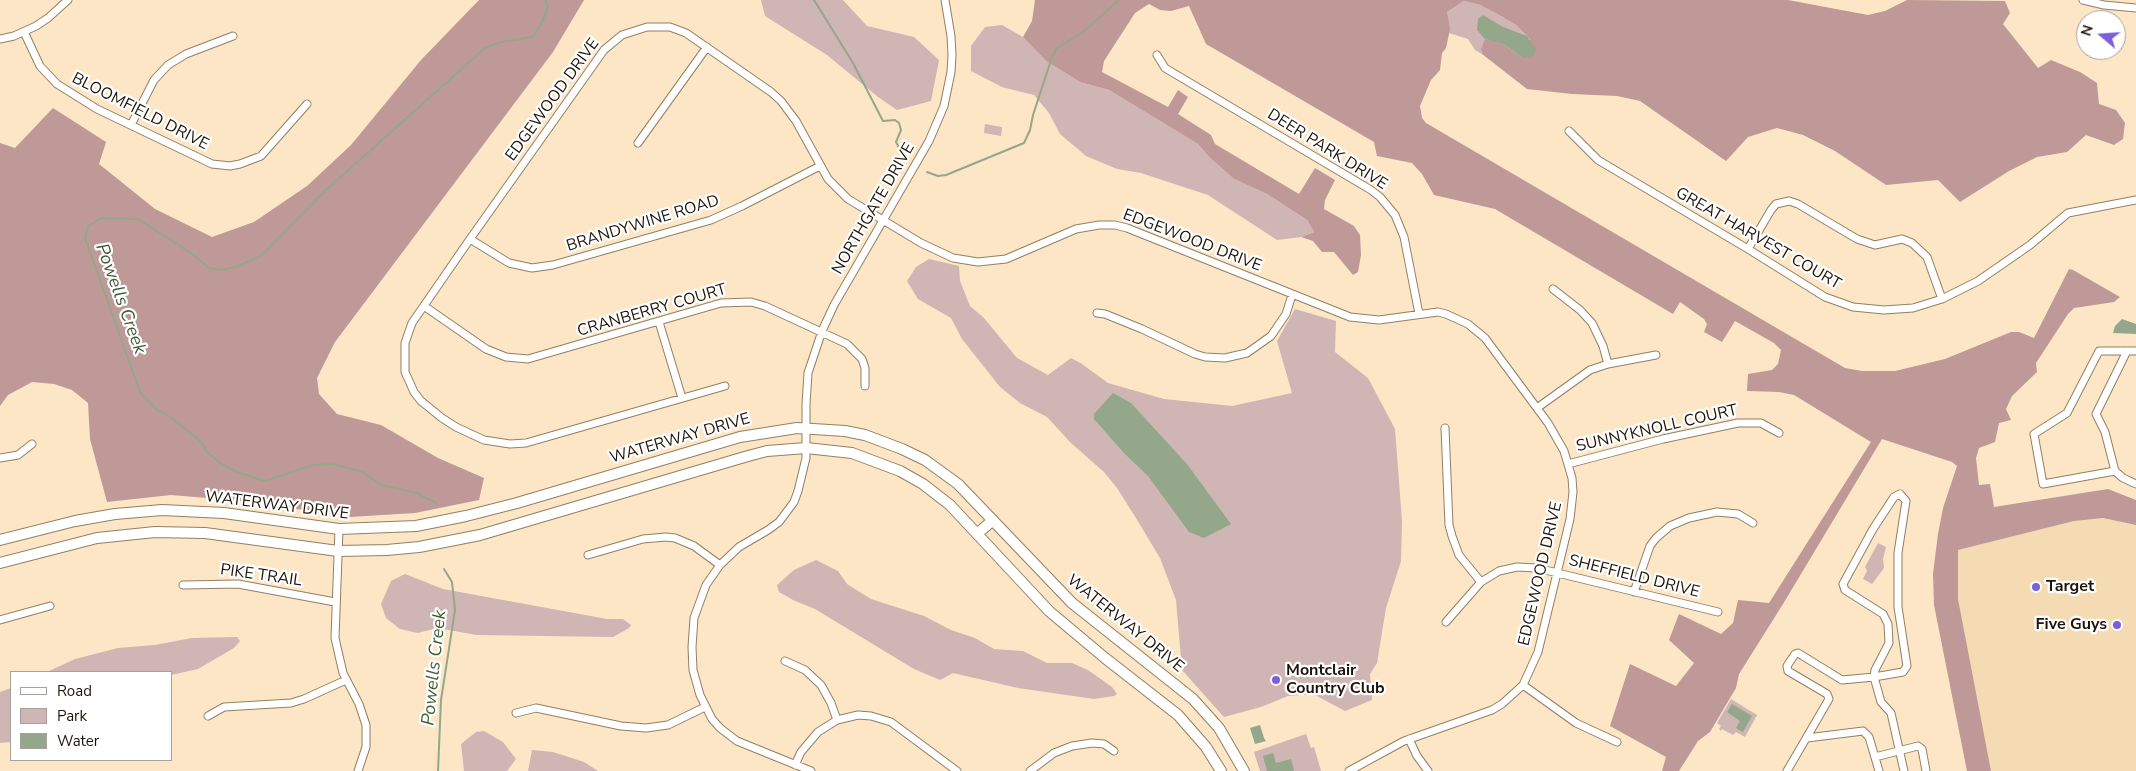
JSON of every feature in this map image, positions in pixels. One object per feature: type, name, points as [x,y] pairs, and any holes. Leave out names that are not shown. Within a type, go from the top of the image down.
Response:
[{"type":"main road","name":"WATERWAY DRIVE","points":[[0,540],[76,521],[115,514],[162,510],[224,513],[339,530],[389,529],[444,522],[740,436],[780,429],[806,428],[838,430],[865,435],[902,448],[920,457],[951,479],[973,498],[1072,603],[1193,699],[1219,728],[1244,771]]},
{"type":"main road","points":[[0,563],[97,538],[155,532],[205,533],[338,551],[387,550],[450,542],[748,456],[806,448],[852,453],[900,471],[938,494],[1049,611],[1178,715],[1206,747],[1221,771]]},
{"type":"main road","points":[[977,534],[993,520]]},
{"type":"street","points":[[0,39],[24,32],[48,18],[68,0]]},
{"type":"street","name":"NORTHGATE DRIVE","points":[[811,771],[737,741],[720,728],[705,707],[693,670],[692,636],[694,618],[706,585],[720,565],[739,547],[768,530],[786,513],[798,491],[803,475],[806,448],[808,373],[822,331],[834,305],[929,141],[944,106],[951,72],[952,55],[949,18],[945,0]]},
{"type":"street","points":[[2083,0],[2104,5],[2136,8]]},
{"type":"street","name":"EDGEWOOD DRIVE","points":[[725,386],[526,443],[510,444],[484,440],[442,418],[421,400],[409,382],[404,364],[405,343],[412,323],[597,60],[614,41],[632,30],[658,26],[680,30],[771,92],[781,101],[796,121],[828,179],[848,199],[882,221],[953,258],[978,262],[994,261],[1018,255],[1076,229],[1099,224],[1115,225],[1161,241],[1336,313],[1364,319],[1394,319],[1438,312],[1459,319],[1477,330],[1537,408],[1561,444],[1572,478],[1572,506],[1538,652],[1534,665],[1523,685],[1512,698],[1492,710],[1386,749],[1349,771]]},
{"type":"street","name":"BLOOMFIELD DRIVE","points":[[24,32],[40,66],[56,84],[97,109],[202,161],[230,166],[250,161],[266,152],[307,104]]},
{"type":"street","points":[[131,125],[154,80],[168,64],[186,54],[233,36]]},
{"type":"street","points":[[638,144],[707,48]]},
{"type":"street","name":"DEER PARK DRIVE","points":[[1158,55],[1165,68],[1380,197],[1395,215],[1400,226],[1419,314]]},
{"type":"street","name":"GREAT HARVEST COURT","points":[[1569,131],[1598,160],[1748,249],[1826,298],[1853,307],[1884,310],[1913,308],[1942,299],[1978,281],[2030,245],[2068,213],[2136,200]]},
{"type":"street","name":"BRANDYWINE ROAD","points":[[470,239],[509,263],[532,268],[553,266],[711,220],[820,166]]},
{"type":"street","points":[[1748,249],[1771,210],[1776,204],[1788,201],[1798,204],[1857,239],[1875,245],[1902,239],[1912,243],[1927,257],[1942,299]]},
{"type":"street","points":[[1553,289],[1580,310],[1592,323],[1604,346],[1608,364]]},
{"type":"street","points":[[1097,313],[1105,314],[1142,329],[1195,354],[1215,359],[1226,358],[1247,353],[1271,336],[1286,314],[1292,295]]},
{"type":"street","name":"CRANBERRY COURT","points":[[424,306],[486,349],[517,359],[539,357],[721,303],[740,301],[765,306],[847,344],[858,355],[865,368],[865,386]]},
{"type":"street","points":[[659,322],[682,398]]},
{"type":"street","points":[[2115,471],[2043,484],[2034,434],[2067,414],[2099,351],[2136,351]]},
{"type":"street","points":[[2127,351],[2096,412],[2106,435],[2115,471],[2123,478],[2136,484]]},
{"type":"street","points":[[1537,408],[1581,375],[1608,364],[1656,355]]},
{"type":"street","name":"SUNNYKNOLL COURT","points":[[1568,464],[1663,439],[1738,423],[1761,423],[1779,433]]},
{"type":"street","points":[[1445,428],[1452,536],[1459,555],[1481,582]]},
{"type":"street","points":[[0,458],[18,455],[32,444]]},
{"type":"street","points":[[1787,771],[1829,699],[1827,694],[1788,671],[1787,666],[1795,654],[1801,653],[1842,680],[1874,677],[1903,672],[1907,666],[1898,607],[1898,553],[1906,501],[1900,494],[1894,497],[1873,529],[1843,584],[1845,590],[1883,614],[1888,624],[1889,643],[1874,677],[1881,702],[1891,712],[1904,771]]},
{"type":"street","points":[[1634,592],[1650,546],[1670,526],[1688,518],[1717,512],[1738,514],[1753,522]]},
{"type":"street","points":[[339,530],[335,638],[346,680],[359,704],[366,725],[366,747],[358,771]]},
{"type":"street","points":[[588,555],[643,539],[666,537],[694,546],[720,565]]},
{"type":"street","name":"SHEFFIELD DRIVE","points":[[1446,622],[1481,582],[1499,571],[1516,567],[1537,568],[1718,612]]},
{"type":"street","name":"PIKE TRAIL","points":[[183,585],[238,584],[335,602]]},
{"type":"street","points":[[0,620],[50,606]]},
{"type":"street","points":[[785,661],[805,670],[821,685],[832,703],[837,720]]},
{"type":"street","points":[[208,716],[224,707],[291,703],[346,680]]},
{"type":"street","points":[[1523,685],[1576,723],[1617,742]]},
{"type":"street","points":[[516,713],[536,708],[621,726],[646,728],[668,725],[705,707]]},
{"type":"street","points":[[795,765],[801,752],[813,737],[828,724],[837,720],[864,715],[891,722],[956,771]]},
{"type":"street","points":[[1807,738],[1863,731],[1869,737],[1879,771]]},
{"type":"street","points":[[1409,739],[1417,756],[1428,771]]},
{"type":"street","points":[[1030,771],[1054,753],[1072,746],[1104,744],[1114,751]]},
{"type":"street","points":[[1875,757],[1914,746],[1920,747],[1926,771]]},
{"type":"shaded area","points":[[479,0],[584,0],[553,52],[335,342],[317,378],[319,394],[337,414],[381,425],[438,458],[484,478],[479,500],[415,513],[350,517],[243,501],[171,495],[107,502],[90,439],[88,403],[72,390],[54,384],[32,382],[8,395],[0,406],[0,143],[15,148],[53,108],[106,142],[99,164],[155,209],[212,237],[254,222],[307,186],[351,145],[421,60]]},
{"type":"shaded area","points":[[1035,0],[1788,0],[1868,15],[1885,11],[1907,0],[2005,1],[2010,13],[2003,24],[2038,68],[2051,60],[2080,72],[2097,83],[2099,104],[2116,110],[2125,123],[2123,139],[2114,145],[2086,135],[2067,152],[2037,157],[2009,171],[1960,202],[1938,180],[1886,185],[1835,151],[1803,135],[1777,128],[1748,137],[1726,161],[1640,101],[1617,96],[1527,89],[1482,54],[1481,49],[1485,39],[1503,44],[1521,57],[1530,39],[1516,25],[1501,16],[1480,5],[1464,1],[1447,12],[1450,29],[1446,48],[1442,53],[1440,70],[1431,80],[1420,106],[1422,118],[1426,123],[1845,368],[1862,371],[1895,371],[1945,359],[2011,332],[2019,332],[2034,338],[2069,269],[2120,297],[2114,302],[2074,308],[2068,314],[2036,363],[2037,372],[2012,396],[2006,409],[2011,420],[1999,423],[1995,442],[1979,448],[1976,458],[1979,485],[1990,484],[1994,507],[2108,489],[2136,500],[2136,525],[2103,518],[2074,521],[1958,550],[1958,599],[1991,771],[1967,771],[1934,605],[1933,574],[1938,534],[1943,508],[1957,466],[1952,462],[1882,439],[1739,674],[1736,688],[1710,732],[1698,741],[1679,771],[1662,771],[1666,757],[1610,726],[1630,664],[1676,686],[1694,663],[1669,640],[1679,614],[1721,634],[1733,623],[1738,600],[1769,603],[1871,442],[1794,395],[1779,392],[1747,391],[1748,374],[1772,370],[1778,364],[1781,350],[1774,343],[1735,321],[1722,342],[1704,332],[1707,324],[1704,319],[1680,302],[1673,314],[1495,209],[1434,195],[1422,174],[1412,163],[1377,156],[1374,142],[1206,44],[1189,6],[1171,11],[1160,10],[1149,4],[1135,13],[1104,61],[1102,72],[1168,107],[1178,90],[1188,97],[1178,114],[1211,135],[1215,144],[1299,194],[1315,168],[1335,180],[1325,200],[1324,209],[1354,226],[1360,235],[1361,255],[1358,272],[1353,275],[1334,252],[1322,252],[1313,241],[1301,237],[1314,232],[1307,220],[1267,194],[1234,179],[1209,157],[1198,144],[1109,90],[1080,82],[1046,61],[1023,37],[1032,21]]},
{"type":"shaded area","points":[[2103,518],[2136,525],[2136,771],[1988,771],[1958,599],[1958,550],[2074,521]]},
{"type":"green space","points":[[761,0],[843,0],[867,26],[914,37],[939,60],[931,101],[897,110],[878,97],[827,55],[765,16]]},
{"type":"green space","points":[[1464,1],[1480,5],[1501,16],[1516,25],[1530,39],[1481,49],[1482,54],[1475,50],[1468,39],[1449,33],[1447,12]]},
{"type":"green space","points":[[1002,25],[1023,37],[1046,61],[1080,82],[1109,90],[1198,144],[1209,157],[1234,179],[1267,194],[1307,220],[1314,232],[1301,237],[1277,240],[1208,195],[1141,173],[1117,169],[1086,156],[1060,134],[1049,113],[1034,95],[1002,87],[971,71],[971,46],[985,27]]},
{"type":"green space","points":[[985,124],[1002,127],[1001,136],[984,133]]},
{"type":"green space","name":"Montclair Country Club","points":[[929,259],[959,266],[960,281],[970,306],[984,318],[1017,358],[1048,375],[1071,358],[1108,383],[1164,399],[1232,406],[1292,393],[1277,341],[1295,309],[1336,321],[1335,352],[1368,378],[1395,429],[1402,521],[1401,561],[1386,608],[1377,663],[1370,674],[1372,700],[1345,711],[1313,694],[1288,696],[1261,707],[1224,717],[1182,670],[1176,600],[1160,558],[1117,488],[1104,472],[1071,443],[1047,417],[1020,403],[1000,387],[962,339],[951,318],[918,299],[907,281],[916,267]]},
{"type":"green space","points":[[1878,543],[1886,547],[1883,559],[1884,568],[1872,584],[1863,579],[1867,571],[1865,567]]},
{"type":"green space","points":[[816,560],[838,571],[847,584],[871,599],[924,616],[951,630],[975,638],[994,649],[1023,651],[1047,663],[1072,663],[1088,670],[1112,687],[1117,694],[1094,699],[1018,688],[953,673],[940,680],[914,669],[815,609],[779,592],[777,585],[794,570]]},
{"type":"green space","points":[[405,574],[443,589],[607,619],[623,619],[631,625],[613,637],[477,635],[437,628],[418,633],[400,629],[386,618],[381,604],[391,581]]},
{"type":"green space","points":[[237,637],[240,641],[234,648],[198,669],[172,675],[172,671],[49,671],[75,659],[118,648],[155,645],[192,638]]},
{"type":"green space","points":[[10,688],[10,742],[0,743],[0,692]]},
{"type":"green space","points":[[1731,699],[1757,715],[1745,737],[1736,732],[1733,735],[1719,729],[1721,726],[1717,723]]},
{"type":"green space","points":[[484,731],[503,742],[516,759],[507,771],[464,771],[461,744],[476,732]]},
{"type":"green space","points":[[1306,734],[1311,748],[1314,747],[1321,771],[1260,771],[1254,752]]},
{"type":"green space","points":[[532,750],[553,752],[584,762],[598,771],[528,771]]},
{"type":"water","points":[[1483,15],[1503,27],[1527,36],[1536,49],[1534,55],[1529,58],[1521,57],[1503,44],[1485,39],[1477,30],[1478,19]]},
{"type":"water","points":[[2122,319],[2136,324],[2136,334],[2113,333],[2115,326]]},
{"type":"water","points":[[1113,393],[1131,403],[1187,464],[1231,524],[1204,538],[1189,532],[1148,476],[1124,453],[1094,419],[1094,414]]},
{"type":"water","points":[[1732,704],[1752,716],[1743,732],[1736,728],[1740,721],[1727,712]]},
{"type":"water","points":[[1260,725],[1266,741],[1255,744],[1250,728]]},
{"type":"water","points":[[1273,753],[1276,763],[1291,759],[1294,771],[1267,771],[1263,756]]},
{"type":"waterway","name":"Powells Creek","points":[[436,503],[417,493],[381,485],[363,472],[333,464],[312,465],[265,481],[237,472],[222,464],[208,453],[200,441],[172,418],[156,409],[140,392],[85,238],[88,226],[102,218],[138,219],[191,253],[209,268],[221,270],[235,267],[261,256],[325,191],[485,48],[501,42],[533,37],[548,7],[545,0]]},
{"type":"waterway","name":"Powells Creek","points":[[814,0],[853,63],[883,121],[895,120],[899,123],[901,130],[896,142],[904,157]]},
{"type":"waterway","name":"Powells Creek","points":[[927,172],[938,176],[946,175],[1024,143],[1030,130],[1052,57],[1057,48],[1083,32],[1119,0]]},
{"type":"waterway","name":"Powells Creek","points":[[438,771],[441,700],[455,610],[452,582],[444,569]]},
{"type":"place","name":"Target","points":[[2036,587]]},
{"type":"place","name":"Five Guys","points":[[2117,625]]},
{"type":"place","name":"Montclair Country Club","points":[[1276,680]]}]
